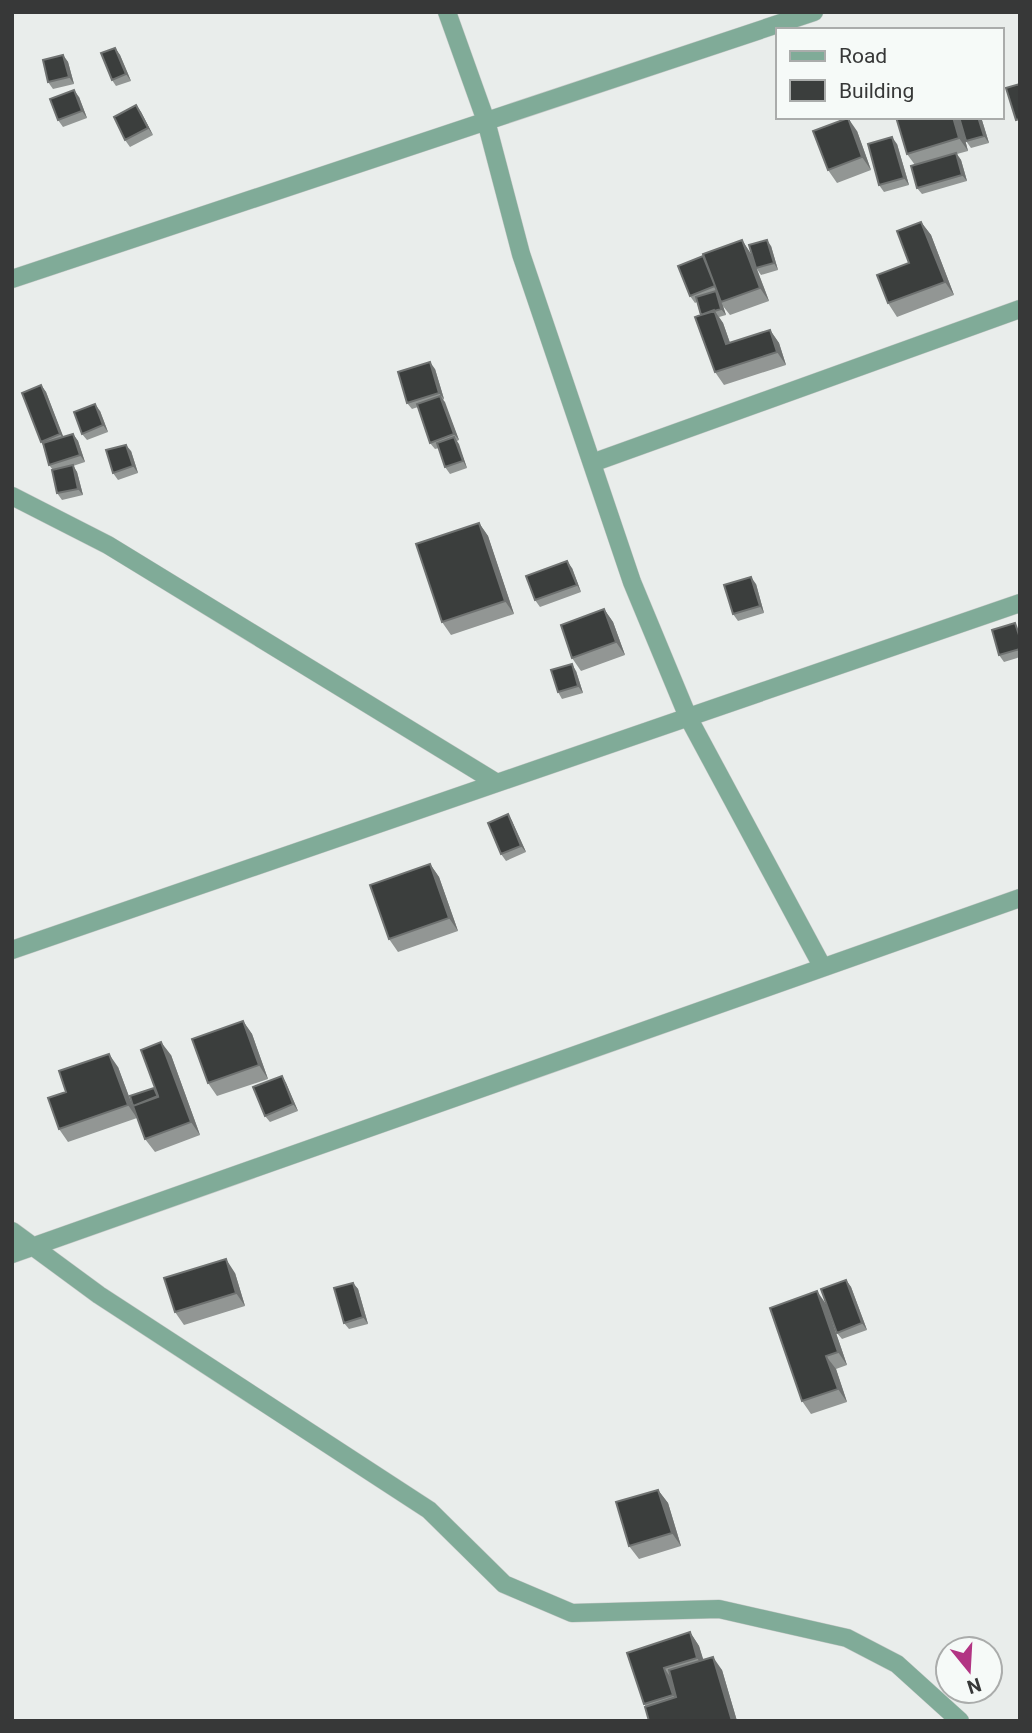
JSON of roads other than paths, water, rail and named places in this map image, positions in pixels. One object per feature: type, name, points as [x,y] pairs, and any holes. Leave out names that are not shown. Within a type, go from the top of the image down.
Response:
[{"type":"street","points":[[447,12],[486,121],[521,254],[632,582],[688,717],[822,966]]},
{"type":"street","points":[[12,279],[814,12]]},
{"type":"street","points":[[592,463],[1020,309]]},
{"type":"street","points":[[12,496],[108,545],[496,783]]},
{"type":"street","points":[[12,950],[1020,603]]},
{"type":"street","points":[[12,1254],[1020,898]]},
{"type":"street","points":[[12,1231],[99,1295],[429,1510],[504,1584],[572,1613],[719,1609],[847,1638],[897,1664],[960,1721]]}]
